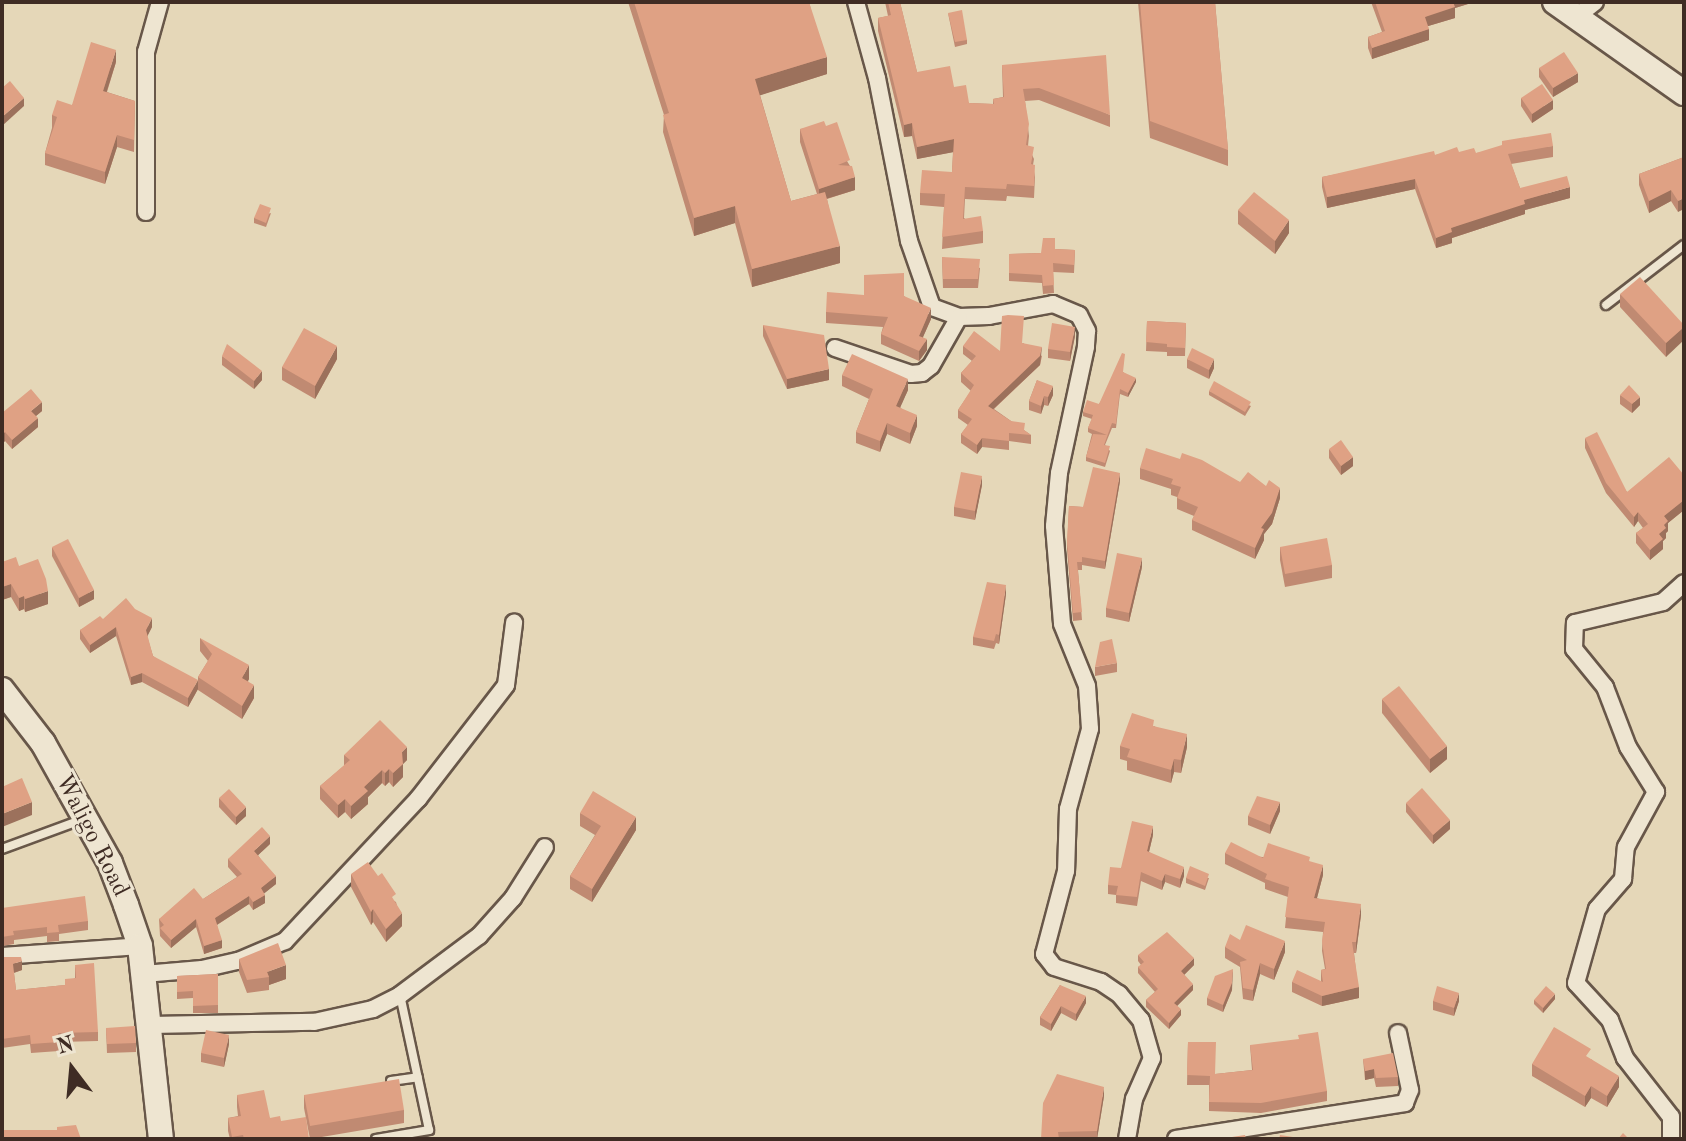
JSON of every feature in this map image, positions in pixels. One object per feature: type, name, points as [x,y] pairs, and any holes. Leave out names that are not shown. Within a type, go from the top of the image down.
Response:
[{"type":"street","points":[[146,212],[146,52],[160,2]]},
{"type":"street","points":[[856,2],[877,78],[909,241],[932,307],[959,317],[989,316],[1053,304],[1079,315],[1087,331],[1059,473],[1054,526],[1062,624],[1087,686],[1090,729],[1068,809],[1066,871],[1044,954],[1054,967],[1101,982],[1119,994],[1141,1020],[1152,1058],[1134,1099],[1127,1139]]},
{"type":"street","points":[[1555,2],[1586,9],[1684,93]]},
{"type":"street","points":[[835,348],[911,374],[922,373],[931,366],[959,317]]},
{"type":"street","points":[[1671,1139],[1671,1117],[1625,1058],[1610,1020],[1576,983],[1597,909],[1623,879],[1626,847],[1656,792],[1628,747],[1605,687],[1574,649],[1575,623],[1663,602],[1684,583]]},
{"type":"street","points":[[144,974],[202,969],[238,961],[285,941],[411,808],[506,685],[514,623]]},
{"type":"street","name":"Waligo Road","points":[[2,690],[43,743],[110,863],[140,946],[161,1139]]},
{"type":"street","points":[[151,1025],[314,1022],[373,1009],[400,995],[479,936],[513,898],[545,847]]},
{"type":"street","points":[[2,956],[140,946]]},
{"type":"street","points":[[1176,1139],[1405,1103],[1410,1090],[1398,1033]]},
{"type":"lane","points":[[1606,305],[1684,245]]},
{"type":"lane","points":[[2,849],[85,818]]},
{"type":"lane","points":[[376,1139],[429,1130],[400,995]]},
{"type":"lane","points":[[387,1082],[418,1077]]},
{"type":"building","points":[[634,2],[809,2],[827,57],[755,79],[791,201],[825,192],[840,246],[752,269],[735,206],[694,218],[663,115],[669,113]]},
{"type":"building","points":[[888,2],[900,2],[917,72],[950,66],[954,87],[966,85],[969,103],[994,104],[993,99],[1004,97],[1002,65],[1106,55],[1110,115],[1039,88],[1023,89],[1029,124],[1026,145],[1034,147],[1031,164],[1035,165],[1034,186],[1007,184],[1006,189],[965,187],[963,219],[981,216],[983,231],[942,237],[945,194],[920,193],[922,170],[952,172],[954,139],[917,147],[912,123],[904,125],[878,18],[891,15]]},
{"type":"building","points":[[1140,2],[1215,2],[1228,150],[1150,121]]},
{"type":"building","points":[[1375,2],[1453,2],[1455,7],[1425,17],[1429,29],[1372,48],[1368,37],[1385,31]]},
{"type":"building","points":[[962,10],[967,40],[955,42],[948,13]]},
{"type":"building","points":[[91,42],[116,50],[103,91],[135,101],[134,140],[117,135],[105,172],[45,153],[57,117],[52,115],[57,100],[72,105]]},
{"type":"building","points":[[1564,52],[1578,73],[1553,88],[1539,68]]},
{"type":"building","points":[[10,81],[24,98],[2,117],[2,88]]},
{"type":"building","points":[[1542,84],[1553,100],[1532,114],[1521,98]]},
{"type":"building","points":[[824,121],[826,126],[837,122],[850,160],[838,165],[852,166],[855,177],[819,189],[800,129]]},
{"type":"building","points":[[1551,133],[1553,146],[1508,154],[1520,188],[1567,176],[1570,187],[1524,200],[1525,204],[1451,228],[1452,232],[1436,238],[1415,179],[1327,197],[1322,177],[1434,151],[1435,155],[1457,147],[1459,152],[1474,148],[1476,153],[1502,145],[1502,141]]},
{"type":"building","points":[[1684,157],[1684,198],[1678,201],[1671,190],[1649,201],[1639,174]]},
{"type":"building","points":[[1254,192],[1289,220],[1275,241],[1238,210]]},
{"type":"building","points":[[260,204],[271,208],[266,223],[254,218]]},
{"type":"building","points":[[1043,238],[1055,238],[1055,249],[1075,250],[1074,265],[1053,263],[1054,285],[1043,286],[1042,275],[1009,273],[1009,254],[1041,253]]},
{"type":"building","points":[[942,257],[980,259],[978,279],[943,279]]},
{"type":"building","points":[[904,273],[904,296],[931,308],[919,336],[927,339],[919,351],[881,334],[888,317],[826,312],[827,292],[864,295],[864,275]]},
{"type":"building","points":[[1640,277],[1684,325],[1666,343],[1620,294]]},
{"type":"building","points":[[1002,316],[1024,316],[1022,343],[1042,347],[1040,356],[988,406],[1011,421],[1025,423],[1024,430],[1031,435],[1009,433],[1009,441],[982,438],[977,445],[961,434],[972,419],[958,410],[974,385],[961,373],[976,356],[963,346],[974,331],[1000,351]]},
{"type":"building","points":[[1147,321],[1186,323],[1185,348],[1146,342]]},
{"type":"building","points":[[1052,323],[1075,327],[1070,352],[1048,349]]},
{"type":"building","points":[[763,325],[824,335],[829,369],[787,379]]},
{"type":"building","points":[[304,328],[337,346],[315,386],[282,367]]},
{"type":"building","points":[[227,344],[262,371],[254,381],[222,356]]},
{"type":"building","points":[[1192,348],[1214,359],[1209,370],[1187,359]]},
{"type":"building","points":[[1122,353],[1125,354],[1123,372],[1136,378],[1128,393],[1120,389],[1116,424],[1112,423],[1104,445],[1110,446],[1105,463],[1086,457],[1093,434],[1107,435],[1088,428],[1093,415],[1083,412],[1087,400],[1099,404]]},
{"type":"building","points":[[852,354],[908,379],[896,406],[917,415],[910,433],[887,423],[880,441],[856,432],[873,389],[842,375]]},
{"type":"building","points":[[1037,380],[1053,386],[1048,397],[1044,396],[1041,406],[1029,401]]},
{"type":"building","points":[[1214,381],[1251,402],[1245,412],[1209,391]]},
{"type":"building","points":[[1629,385],[1640,397],[1632,404],[1620,395]]},
{"type":"building","points":[[31,389],[42,402],[31,411],[38,418],[12,440],[5,432],[2,435],[2,413]]},
{"type":"building","points":[[1597,432],[1627,492],[1669,457],[1684,475],[1684,500],[1664,516],[1668,521],[1659,534],[1663,539],[1650,550],[1636,533],[1648,524],[1638,512],[1634,517],[1606,483],[1585,438]]},
{"type":"building","points":[[1341,440],[1353,457],[1341,466],[1329,449]]},
{"type":"building","points":[[1146,448],[1180,459],[1182,453],[1202,460],[1240,482],[1248,472],[1266,486],[1269,480],[1280,488],[1255,548],[1192,520],[1198,507],[1177,498],[1181,487],[1171,484],[1173,479],[1140,468]]},
{"type":"building","points":[[1093,467],[1120,473],[1105,561],[1082,557],[1082,562],[1077,562],[1082,612],[1073,613],[1067,541],[1069,506],[1083,507]]},
{"type":"building","points":[[961,472],[982,476],[975,511],[954,507]]},
{"type":"building","points":[[1327,538],[1332,565],[1285,574],[1280,547]]},
{"type":"building","points":[[68,539],[94,590],[79,598],[52,547]]},
{"type":"building","points":[[1117,553],[1142,558],[1129,613],[1106,608]]},
{"type":"building","points":[[16,557],[19,566],[38,559],[48,591],[25,599],[24,596],[19,598],[11,584],[2,587],[2,562]]},
{"type":"building","points":[[987,582],[1006,585],[999,635],[996,634],[994,641],[973,637]]},
{"type":"building","points":[[126,598],[135,609],[152,618],[146,630],[153,656],[198,680],[188,698],[142,673],[131,677],[116,627],[90,645],[80,630],[100,616],[103,619]]},
{"type":"building","points":[[200,638],[249,665],[242,678],[254,685],[242,706],[198,677],[212,654]]},
{"type":"building","points":[[1112,639],[1117,663],[1095,667],[1100,642]]},
{"type":"building","points":[[1399,686],[1447,746],[1430,759],[1382,699]]},
{"type":"building","points":[[1132,713],[1154,720],[1153,726],[1187,734],[1181,760],[1174,759],[1171,770],[1127,757],[1130,749],[1120,746]]},
{"type":"building","points":[[380,720],[407,747],[402,752],[403,764],[393,773],[389,769],[385,773],[382,770],[364,787],[368,791],[351,806],[345,799],[338,805],[320,786],[350,760],[344,755]]},
{"type":"building","points":[[22,778],[32,802],[2,814],[2,787]]},
{"type":"building","points":[[1422,788],[1450,820],[1433,835],[1406,803]]},
{"type":"building","points":[[229,789],[246,807],[236,817],[219,798]]},
{"type":"building","points":[[593,791],[636,817],[592,889],[570,876],[601,826],[580,813]]},
{"type":"building","points":[[1257,796],[1280,802],[1270,825],[1248,816]]},
{"type":"building","points":[[1132,821],[1153,826],[1147,851],[1184,867],[1180,879],[1165,874],[1162,881],[1141,872],[1137,897],[1116,895],[1118,886],[1108,885],[1110,867],[1121,868]]},
{"type":"building","points":[[262,827],[270,836],[254,851],[276,876],[261,888],[265,895],[253,902],[249,896],[215,918],[222,940],[204,946],[196,919],[171,940],[160,928],[164,925],[159,919],[194,888],[203,899],[242,874],[228,859]]},
{"type":"building","points":[[1231,842],[1263,858],[1268,843],[1310,857],[1309,861],[1323,865],[1314,898],[1361,904],[1356,942],[1352,942],[1359,987],[1322,996],[1292,982],[1297,970],[1323,982],[1321,970],[1326,969],[1322,941],[1325,922],[1285,917],[1289,887],[1265,879],[1267,874],[1225,853]]},
{"type":"building","points":[[368,862],[378,876],[382,873],[396,894],[392,897],[402,913],[386,929],[373,909],[371,912],[351,874]]},
{"type":"building","points":[[1190,866],[1209,874],[1205,886],[1186,878]]},
{"type":"building","points":[[85,896],[88,921],[58,925],[59,932],[47,933],[47,927],[13,931],[14,935],[2,937],[2,908]]},
{"type":"building","points":[[1246,925],[1285,941],[1274,969],[1260,963],[1253,990],[1243,988],[1240,962],[1247,960],[1225,947],[1230,934],[1240,940]]},
{"type":"building","points":[[1167,932],[1194,958],[1181,971],[1193,984],[1174,1003],[1181,1009],[1169,1023],[1146,1000],[1158,989],[1138,967],[1144,962],[1138,955]]},
{"type":"building","points":[[278,943],[286,965],[267,972],[269,977],[247,980],[239,959]]},
{"type":"building","points":[[2,957],[21,957],[22,961],[13,964],[16,990],[65,985],[65,979],[76,978],[75,965],[94,963],[98,1032],[58,1033],[59,1042],[31,1044],[30,1035],[2,1039]]},
{"type":"building","points":[[1233,969],[1232,983],[1223,1005],[1207,998],[1215,976]]},
{"type":"building","points":[[218,974],[218,1005],[193,1006],[193,991],[177,992],[177,976]]},
{"type":"building","points":[[1060,985],[1086,996],[1076,1014],[1061,1006],[1051,1024],[1040,1017]]},
{"type":"building","points":[[1437,986],[1459,993],[1454,1008],[1433,1001]]},
{"type":"building","points":[[1546,986],[1555,994],[1543,1008],[1534,1000]]},
{"type":"building","points":[[135,1026],[136,1043],[107,1044],[106,1028]]},
{"type":"building","points":[[1554,1027],[1591,1049],[1586,1056],[1619,1076],[1607,1096],[1591,1086],[1585,1096],[1532,1064]]},
{"type":"building","points":[[206,1030],[229,1035],[224,1058],[201,1053]]},
{"type":"building","points":[[1318,1032],[1327,1091],[1261,1103],[1209,1102],[1210,1076],[1187,1075],[1188,1042],[1216,1042],[1215,1074],[1253,1070],[1250,1045],[1299,1039],[1298,1035]]},
{"type":"building","points":[[1393,1053],[1398,1077],[1376,1078],[1374,1069],[1365,1071],[1363,1059]]},
{"type":"building","points":[[1057,1074],[1104,1087],[1097,1131],[1058,1132],[1059,1139],[1041,1139],[1043,1103]]},
{"type":"building","points":[[399,1079],[404,1110],[310,1126],[304,1095]]},
{"type":"building","points":[[264,1090],[270,1118],[280,1116],[281,1121],[306,1117],[309,1139],[232,1137],[228,1118],[241,1116],[237,1095]]},
{"type":"building","points":[[76,1125],[81,1139],[2,1139],[2,1130],[57,1130],[57,1127]]},
{"type":"building","points":[[1245,1135],[1246,1139],[1219,1139]]},
{"type":"building","points":[[1280,1135],[1293,1137],[1293,1139],[1279,1139]]}]
